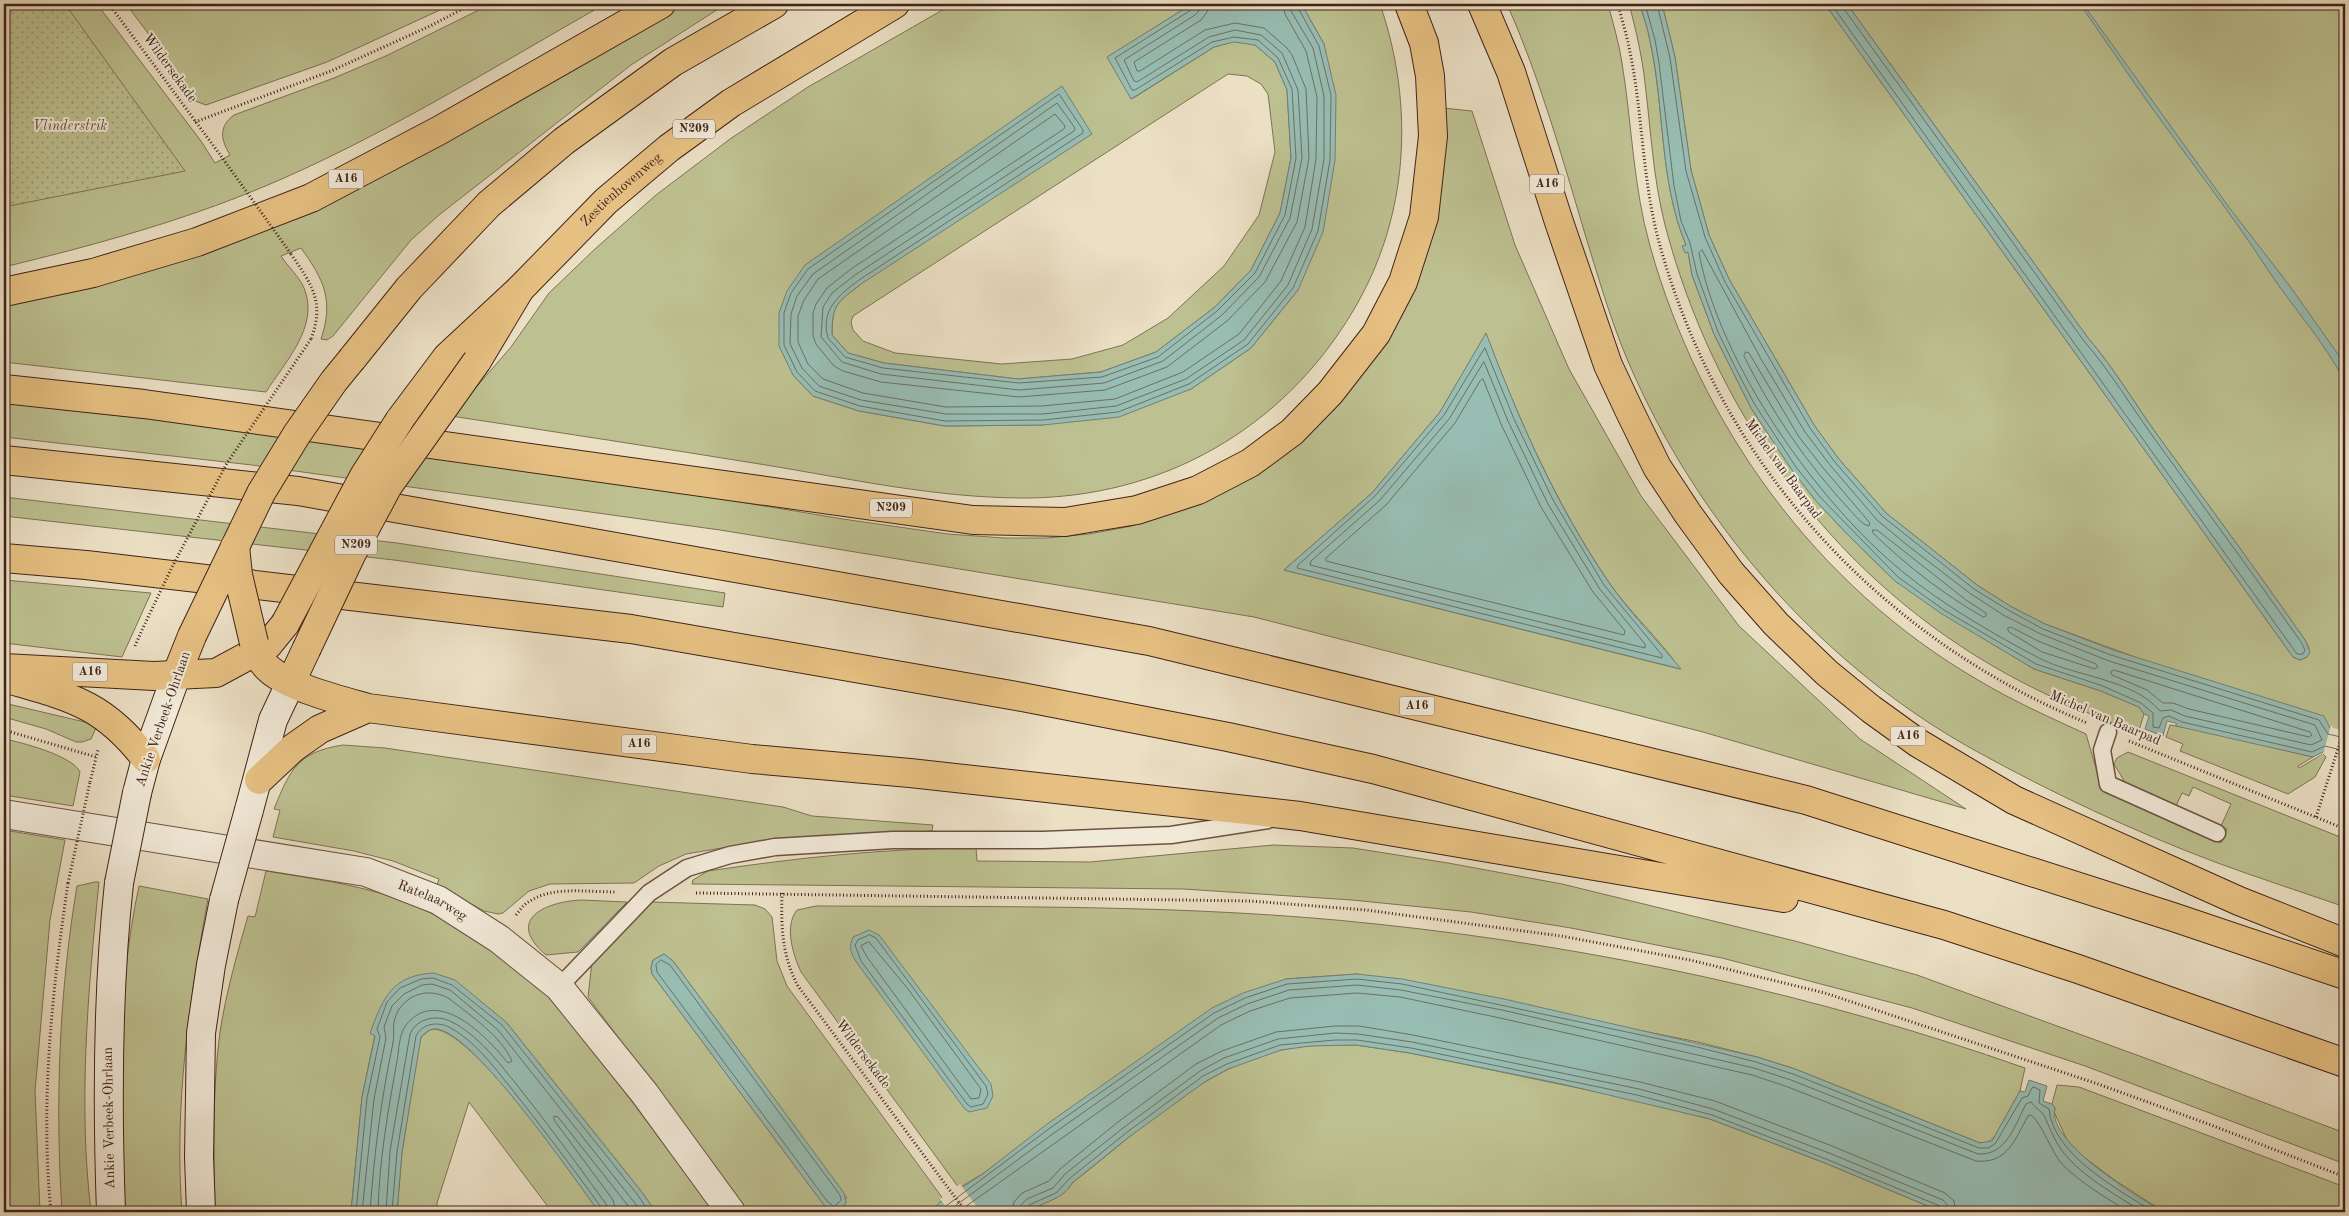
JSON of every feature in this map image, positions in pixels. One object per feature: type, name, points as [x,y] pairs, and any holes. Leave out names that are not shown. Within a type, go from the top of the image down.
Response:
[{"type":"main road","name":"A16","points":[[4,292],[94,273],[197,242],[311,198],[440,130],[661,4]]},
{"type":"main road","name":"Ankie Verbeek-Ohrlaan","points":[[111,1212],[107,1111],[108,1026],[112,944],[119,883],[137,793],[146,758],[192,636],[261,493],[297,434],[334,381],[410,288],[489,204],[564,141],[673,62],[774,4]]},
{"type":"main road","name":"Zestienhovenweg","points":[[291,682],[351,555],[388,486],[477,361],[520,289],[567,238],[606,200],[669,148],[731,103],[895,4]]},
{"type":"main road","name":"N209","points":[[4,389],[144,404],[973,520],[1065,522],[1137,510],[1198,490],[1257,458],[1292,432],[1330,393],[1376,334],[1403,282],[1424,216],[1433,136],[1430,76],[1424,43],[1408,4]]},
{"type":"main road","name":"A16","points":[[1482,4],[1511,72],[1559,222],[1608,365],[1630,412],[1657,467],[1688,514],[1730,573],[1776,624],[1827,673],[1871,709],[1918,743],[2014,800],[2239,902],[2345,943]]},
{"type":"main road","name":"A16","points":[[4,668],[176,676],[216,673],[260,647],[285,624],[364,476],[399,421],[447,356],[520,289]]},
{"type":"main road","name":"A16","points":[[4,460],[298,491],[1149,641],[1806,800],[2173,917],[2345,975]]},
{"type":"main road","name":"A16","points":[[236,546],[238,575],[269,670],[291,682],[368,708],[752,759],[910,773],[1300,816],[1944,925]]},
{"type":"main road","name":"A16","points":[[4,558],[115,569],[631,629],[1022,697],[1228,737],[1373,770],[1944,925],[2078,969],[2345,1063]]},
{"type":"main road","name":"A16","points":[[4,678],[76,700],[90,707],[125,732],[146,758]]},
{"type":"main road","points":[[201,1212],[199,1157],[201,1033],[211,965],[224,900],[259,780],[273,720],[291,682]]},
{"type":"main road","points":[[259,780],[292,748],[320,729],[368,708]]},
{"type":"main road","name":"Ratelaarweg","points":[[4,814],[366,872],[438,900],[499,939],[559,987],[645,1094],[731,1212]]},
{"type":"lane","points":[[2108,732],[2102,750],[2108,784],[2217,833]]},
{"type":"lane","points":[[559,987],[650,893],[687,868],[730,855],[775,847],[893,840],[1043,840],[1171,835],[1300,816]]},
{"type":"path","name":"Wildersekade","points":[[109,4],[291,254],[316,294],[318,314],[311,339],[227,463],[142,630]]},
{"type":"path","points":[[195,122],[331,71],[430,26],[472,4]]},
{"type":"path","name":"Michel van Baarpad","points":[[1618,4],[1630,52],[1647,188],[1659,241],[1674,290],[1691,335],[1714,383],[1742,434],[1795,508],[1827,546],[1876,594],[1943,645],[1985,673],[2028,697],[2108,732],[2345,829]]},
{"type":"path","points":[[2316,817],[2345,728]]},
{"type":"path","points":[[4,730],[96,757]]},
{"type":"path","points":[[51,1212],[47,1128],[51,1023],[57,957],[68,883],[90,782]]},
{"type":"path","name":"Wildersekade","points":[[966,1212],[798,986],[789,969],[784,951],[782,893],[1250,901],[1366,910],[1570,938],[1690,960],[1825,993],[2098,1084],[2211,1124],[2345,1177]]},
{"type":"green space","points":[[4,4],[97,4],[201,141],[215,163],[230,155],[223,139],[223,129],[225,124],[234,115],[334,78],[388,55],[491,4],[605,4],[486,73],[366,139],[284,178],[181,218],[75,249],[4,267]]},
{"type":"green space","name":"Vlinderstrik","points":[[4,4],[65,4],[185,171],[4,207]]},
{"type":"green space","points":[[126,4],[453,4],[327,62],[206,105],[190,99],[166,57]]},
{"type":"green space","points":[[685,4],[726,4],[631,65],[439,215],[411,240],[333,336],[327,340],[321,339],[327,313],[324,291],[316,270],[301,248],[281,256],[304,288],[308,302],[307,316],[304,330],[291,356],[266,392],[4,362],[4,305],[123,277],[598,52]]},
{"type":"green space","points":[[953,4],[1192,4],[1108,57],[1132,99],[1214,47],[1233,41],[1255,45],[1275,62],[1287,90],[1291,158],[1280,213],[1251,270],[1215,307],[1156,352],[1101,372],[1018,379],[884,363],[848,353],[832,335],[833,316],[841,300],[861,284],[805,265],[793,375],[813,396],[859,411],[945,426],[1043,425],[1191,389],[1251,348],[1298,290],[1324,44],[1303,7],[1299,4],[1380,4],[1391,43],[1402,121],[1401,160],[1395,199],[1386,238],[1372,275],[1353,311],[1324,353],[1291,390],[1255,422],[1214,449],[1170,470],[1124,485],[1075,495],[1024,498],[959,495],[894,487],[451,416],[511,347],[549,293],[595,249],[656,195],[730,139],[808,87]],"holes":[[[1228,74],[1247,76],[1261,84],[1268,94],[1275,152],[1259,215],[1224,266],[1168,318],[1123,345],[1072,359],[1002,364],[895,353],[863,341],[853,330],[851,322],[853,316]]]},
{"type":"green space","points":[[1507,4],[1608,4],[1622,63],[1636,178],[1644,223],[1672,312],[1700,376],[1733,437],[1772,495],[1816,549],[1865,598],[1919,642],[1991,688],[2086,734],[2102,789],[2221,843],[2227,829],[2221,826],[2231,804],[2193,787],[2189,796],[2182,793],[2176,806],[2126,784],[2114,764],[2117,758],[2128,752],[2345,839],[2345,907],[2184,850],[2063,796],[1976,751],[1921,718],[1870,680],[1821,637],[1776,591],[1734,542],[1697,489],[1664,434],[1635,377],[1620,343],[1608,307],[1540,89]]},
{"type":"green space","points":[[1629,4],[1640,4],[1648,31],[1655,67],[1671,195],[1686,245],[1683,246],[1688,252],[1692,275],[1714,334],[1751,408],[1792,470],[1816,501],[1895,581],[2034,669],[2101,691],[2139,707],[2144,714],[2138,734],[2027,685],[1991,665],[1932,626],[1878,581],[1828,532],[1784,478],[1746,419],[1713,357],[1686,293],[1661,207],[1642,63]]},
{"type":"green space","points":[[1662,4],[1825,4],[2293,657],[2300,660],[2307,657],[2309,648],[2305,640],[2107,362],[1847,4],[2345,4],[2345,734],[2045,624],[2010,606],[1977,585],[1886,513],[1838,458],[1814,425],[1729,279],[1709,235],[1691,170],[1675,57]]},
{"type":"green space","points":[[1443,108],[1472,111],[1515,245],[1569,369],[1641,496],[1739,626],[1860,739],[1966,809],[1703,732],[1254,617],[720,530],[252,465],[4,437],[4,403],[186,423],[595,478],[843,519],[948,534],[1004,538],[1047,538],[1089,534],[1132,526],[1202,501],[1367,367]],"holes":[[[1486,334],[1525,430],[1555,492],[1589,552],[1616,592],[1680,669],[1284,570],[1372,493],[1440,412]]]},
{"type":"green space","points":[[4,497],[397,543],[725,593],[723,607],[394,560],[4,516]]},
{"type":"green space","points":[[4,580],[151,593],[122,657],[4,643]]},
{"type":"green space","points":[[4,703],[89,723],[96,728],[91,739],[76,742],[46,729],[4,717]]},
{"type":"green space","points":[[2170,725],[2206,731],[2313,757],[2298,766],[2299,768],[2323,754],[2326,757],[2315,777],[2288,794],[2180,751],[2183,744],[2166,737]]},
{"type":"green space","points":[[4,739],[57,755],[75,766],[80,772],[73,806],[4,795]]},
{"type":"green space","points":[[343,745],[385,748],[783,807],[812,816],[933,825],[932,831],[728,847],[686,854],[659,866],[634,883],[550,884],[529,891],[503,913],[498,914],[484,911],[437,885],[439,879],[393,861],[354,851],[273,837],[280,810],[274,809],[285,784],[297,765],[315,752]]},
{"type":"green space","points":[[4,830],[65,840],[50,920],[35,1091],[40,1212],[4,1212]]},
{"type":"green space","points":[[1273,845],[1353,848],[1562,884],[1795,941],[1917,975],[2345,1133],[2345,1164],[2085,1066],[1912,1008],[1722,958],[1571,928],[1471,912],[1352,900],[1183,889],[692,884],[693,880],[708,871],[808,858],[875,852],[976,848],[977,861],[1090,862]]},
{"type":"green space","points":[[266,871],[348,885],[396,898],[450,923],[499,955],[544,993],[584,1037],[708,1204],[704,1212],[653,1212],[653,1208],[641,1191],[506,1022],[370,1033],[375,1035],[362,1097],[351,1212],[215,1212],[215,1099],[217,1054],[222,1017],[248,916],[255,917]]},
{"type":"green space","points":[[99,882],[88,1006],[85,1088],[85,1130],[91,1212],[62,1212],[59,1089],[62,1007],[66,967],[77,886]]},
{"type":"green space","points":[[139,886],[208,899],[189,1016],[185,1055],[180,1133],[182,1212],[126,1212],[121,1132],[120,1049],[126,965]]},
{"type":"green space","points":[[581,900],[627,902],[578,952],[546,955],[534,943],[529,932],[529,923],[534,915],[554,905]]},
{"type":"green space","points":[[652,902],[755,905],[765,909],[772,917],[777,961],[787,986],[944,1200],[931,1212],[749,1212],[588,997],[592,962]],"holes":[[[664,954],[673,961],[847,1198],[824,1205],[652,974],[653,960]]]},
{"type":"green space","points":[[816,906],[1096,908],[1237,913],[1376,924],[1459,934],[1623,960],[1786,996],[1946,1042],[2025,1068],[2020,1091],[1995,1136],[1987,1143],[1980,1143],[1795,1069],[1698,1042],[1357,974],[1286,979],[1078,1103],[984,1173],[959,1188],[801,972],[791,941],[791,924],[797,910]]},
{"type":"green space","points":[[431,1029],[449,1034],[471,1051],[495,1076],[521,1106],[599,1212],[552,1212],[469,1102],[437,1203],[437,1212],[397,1212],[402,1152],[418,1049],[421,1037]]},
{"type":"green space","points":[[1356,1045],[1410,1053],[1636,1100],[1710,1119],[1825,1163],[1942,1212],[1028,1212],[1058,1197],[1072,1183],[1145,1124],[1197,1087],[1224,1071],[1282,1050],[1308,1046]]},
{"type":"green space","points":[[2057,1085],[2079,1087],[2345,1187],[2345,1212],[2164,1212],[2116,1181],[2077,1152],[2067,1140],[2054,1112],[2055,1108],[2052,1104]]},
{"type":"water","points":[[1192,4],[1299,4],[1303,7],[1324,44],[1336,95],[1335,160],[1323,232],[1298,290],[1251,348],[1191,389],[1119,417],[1043,425],[945,426],[859,411],[813,396],[793,375],[779,346],[779,313],[787,291],[805,265],[1062,86],[1092,134],[846,295],[835,310],[832,335],[848,353],[884,363],[1018,379],[1101,372],[1156,352],[1215,307],[1251,270],[1280,213],[1291,158],[1287,90],[1275,62],[1255,45],[1234,42],[1214,47],[1131,99],[1107,57]]},
{"type":"water","points":[[1640,4],[1662,4],[1675,57],[1691,170],[1709,235],[1729,279],[1814,425],[1838,458],[1886,513],[1977,585],[2010,606],[2045,624],[2113,650],[2324,716],[2331,730],[2325,751],[2313,757],[2176,726],[2176,723],[2167,721],[2163,736],[2145,729],[2149,716],[2144,714],[2139,707],[2101,691],[2034,669],[1942,614],[1895,581],[1816,501],[1792,470],[1751,408],[1714,334],[1692,275],[1688,252],[1685,253],[1682,246],[1686,245],[1671,195],[1655,66]]},
{"type":"water","points":[[1825,4],[1847,4],[2107,362],[2305,640],[2310,652],[2307,657],[2300,660],[2293,657]]},
{"type":"water","points":[[2080,4],[2083,4],[2228,206],[2289,285],[2345,364],[2345,382],[2318,339]]},
{"type":"water","points":[[1486,333],[1525,430],[1555,492],[1589,552],[1634,615],[1681,669],[1284,570],[1372,493],[1440,412]]},
{"type":"water","points":[[869,930],[879,935],[991,1084],[993,1096],[987,1108],[969,1112],[964,1108],[857,963],[851,950],[851,941],[853,937]]},
{"type":"water","points":[[664,954],[673,961],[844,1193],[846,1202],[842,1209],[833,1211],[824,1205],[652,974],[653,960]]},
{"type":"water","points":[[434,973],[455,980],[506,1022],[641,1191],[653,1208],[653,1212],[599,1212],[547,1140],[498,1080],[474,1054],[454,1037],[437,1029],[432,1029],[421,1037],[402,1152],[397,1212],[351,1212],[362,1097],[375,1036],[370,1033],[385,999],[391,991],[408,978]]},
{"type":"water","points":[[1357,974],[1402,979],[1504,999],[1757,1057],[1795,1069],[1980,1143],[1992,1141],[2020,1091],[2025,1092],[2029,1080],[2047,1086],[2043,1101],[2052,1104],[2055,1108],[2056,1122],[2065,1137],[2079,1152],[2116,1182],[2164,1212],[1942,1212],[1825,1163],[1710,1119],[1562,1084],[1410,1053],[1356,1045],[1310,1046],[1281,1050],[1228,1069],[1206,1081],[1129,1137],[1072,1183],[1063,1194],[1028,1212],[931,1212],[940,1202],[984,1173],[1047,1124],[1212,1008],[1243,993],[1286,979]]},
{"type":"pier","points":[[2324,714],[2333,728],[2345,731],[2345,758],[2326,753],[2313,760],[2323,754],[2331,725]]},
{"type":"pier","points":[[960,1184],[981,1212],[950,1212],[940,1199]]}]
